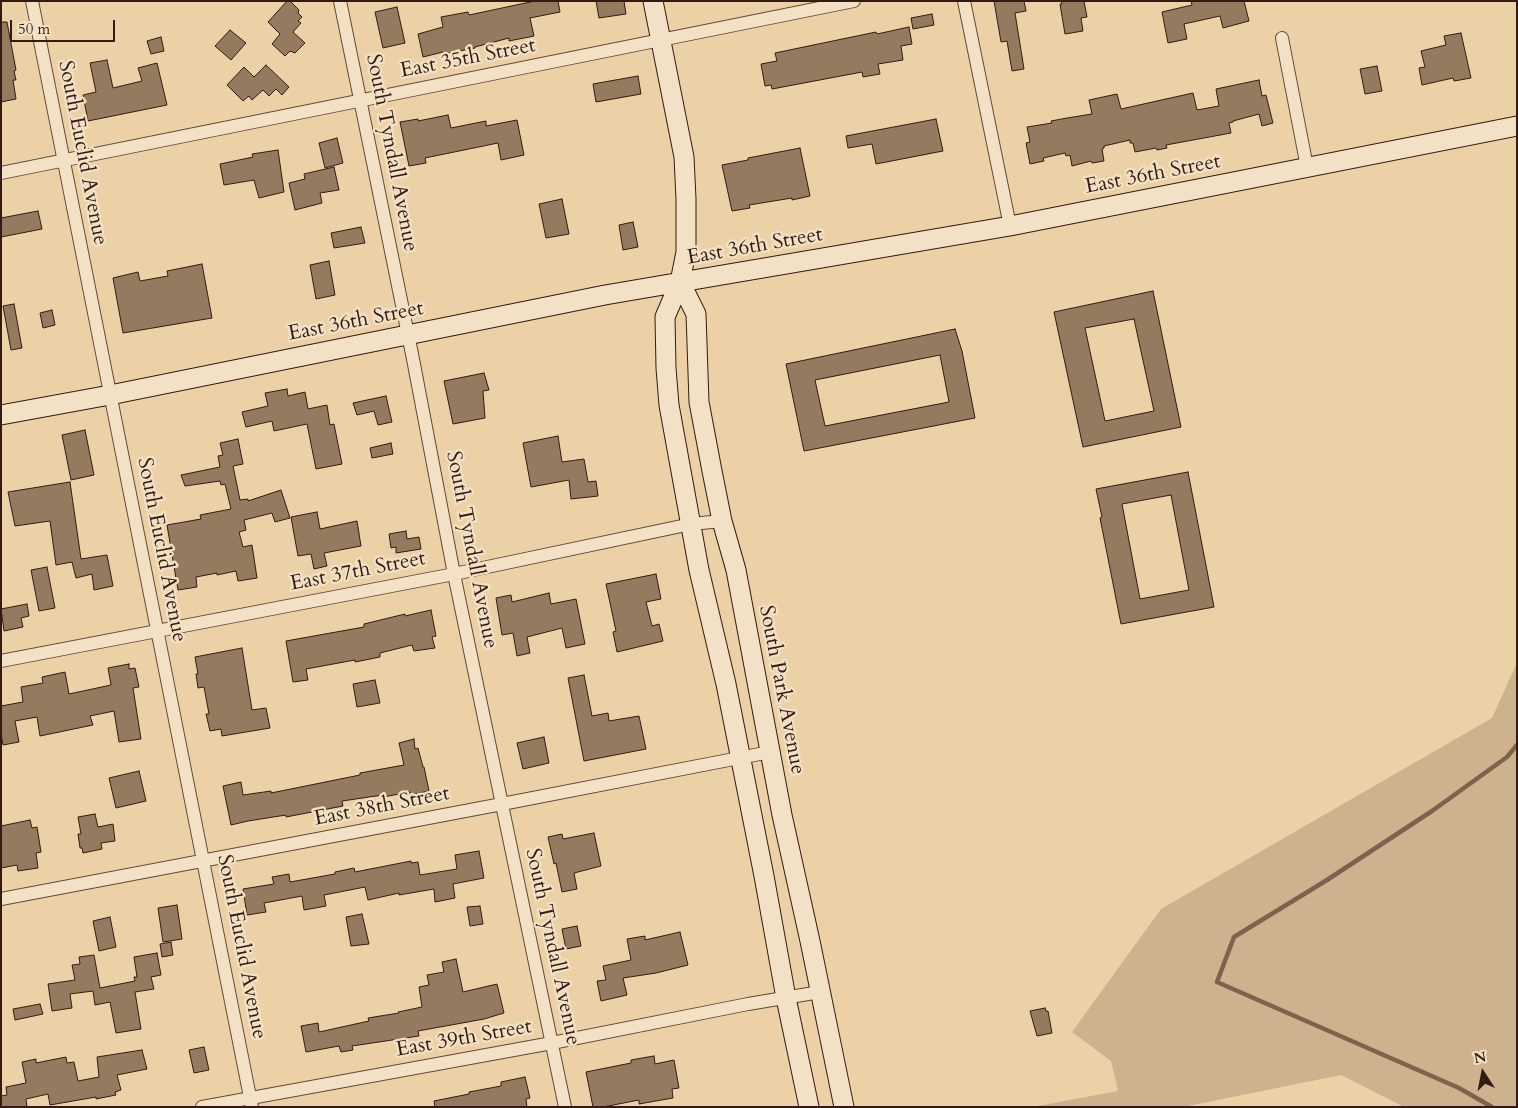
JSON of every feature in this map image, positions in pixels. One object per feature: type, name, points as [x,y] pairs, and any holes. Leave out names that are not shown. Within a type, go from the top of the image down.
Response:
[{"type":"main road","points":[[653,1],[684,157],[686,199],[686,252],[680,282],[665,318],[666,368],[670,409],[699,570],[741,757],[786,998],[809,1107]]},
{"type":"main road","name":"East 36th Street","points":[[1,414],[110,395],[605,295],[1010,226],[1517,126]]},
{"type":"main road","name":"South Park Avenue","points":[[680,282],[696,314],[699,402],[722,521],[736,570],[770,752],[844,1107]]},
{"type":"street","name":"South Euclid Avenue","points":[[32,1],[252,1102]]},
{"type":"street","name":"South Tyndall Avenue","points":[[340,1],[408,335],[454,574],[565,1107]]},
{"type":"street","name":"East 35th Street","points":[[1,173],[854,1]]},
{"type":"street","points":[[964,1],[1010,226]]},
{"type":"street","points":[[1282,38],[1307,167]]},
{"type":"street","name":"East 37th Street","points":[[1,661],[454,574],[690,524],[722,521]]},
{"type":"street","name":"East 38th Street","points":[[1,899],[770,752]]},
{"type":"street","name":"East 39th Street","points":[[202,1107],[252,1102],[744,1005],[820,992]]},
{"type":"shaded area","points":[[1517,663],[1517,1107],[1404,1107],[1341,1075],[1183,1107],[1032,1107],[1118,1091],[1111,1061],[1072,1032],[1161,909],[1492,718]]},
{"type":"building","points":[[287,1],[290,1],[299,10],[298,13],[302,17],[298,21],[301,23],[293,32],[305,43],[295,53],[290,51],[285,56],[272,44],[280,34],[268,22]]},
{"type":"building","points":[[535,1],[558,1],[560,12],[530,18],[534,36],[509,41],[509,38],[475,48],[444,54],[443,52],[423,57],[418,34],[443,27],[441,17],[468,12],[469,15]]},
{"type":"building","points":[[596,1],[624,1],[626,14],[599,18]]},
{"type":"building","points":[[994,1],[1024,1],[1026,11],[1015,13],[1024,69],[1012,71],[1007,41],[1001,42]]},
{"type":"building","points":[[1061,1],[1084,1],[1087,17],[1081,18],[1083,31],[1065,34]]},
{"type":"building","points":[[1191,1],[1244,1],[1249,21],[1223,28],[1220,16],[1184,24],[1187,39],[1168,43],[1162,12],[1192,5]]},
{"type":"building","points":[[397,7],[405,43],[383,48],[375,12]]},
{"type":"building","points":[[932,14],[934,25],[913,29],[911,18]]},
{"type":"building","points":[[1,22],[7,22],[16,70],[14,71],[16,80],[13,80],[16,99],[1,102]]},
{"type":"building","points":[[909,27],[912,44],[901,46],[903,60],[878,64],[880,74],[863,77],[862,72],[772,89],[771,85],[765,86],[761,64],[777,61],[775,53]]},
{"type":"building","points":[[230,30],[246,43],[231,60],[215,46]]},
{"type":"building","points":[[1461,33],[1471,78],[1454,81],[1453,78],[1422,85],[1419,68],[1425,67],[1421,51],[1446,45],[1444,36]]},
{"type":"building","points":[[161,37],[164,51],[151,54],[147,41]]},
{"type":"building","points":[[107,60],[113,88],[142,81],[138,68],[157,63],[167,105],[88,121],[83,95],[96,92],[90,63]]},
{"type":"building","points":[[266,65],[289,87],[282,95],[276,89],[269,96],[263,90],[252,100],[249,96],[243,101],[227,85],[244,67],[254,77]]},
{"type":"building","points":[[1377,66],[1382,91],[1365,94],[1360,69]]},
{"type":"building","points":[[638,76],[641,94],[596,102],[593,84]]},
{"type":"building","points":[[1259,80],[1262,96],[1266,95],[1273,123],[1262,126],[1259,114],[1229,123],[1231,133],[1166,145],[1167,148],[1135,152],[1133,143],[1130,143],[1130,140],[1104,146],[1102,149],[1104,161],[1092,163],[1091,161],[1072,166],[1070,155],[1066,156],[1065,153],[1043,158],[1044,161],[1030,164],[1026,143],[1030,142],[1027,127],[1092,114],[1089,100],[1117,94],[1121,109],[1193,93],[1197,110],[1219,106],[1216,89]]},
{"type":"building","points":[[448,115],[451,128],[486,121],[486,126],[517,120],[524,155],[501,160],[498,143],[425,158],[426,163],[409,166],[400,122],[418,119],[418,121]]},
{"type":"building","points":[[936,119],[943,151],[876,164],[872,144],[848,148],[846,136]]},
{"type":"building","points":[[337,138],[343,163],[325,168],[319,143]]},
{"type":"building","points":[[800,148],[810,196],[749,205],[750,208],[732,211],[722,165]]},
{"type":"building","points":[[278,150],[284,192],[259,198],[254,180],[224,185],[220,164],[253,157],[252,154]]},
{"type":"building","points":[[334,167],[339,190],[320,193],[322,203],[295,210],[289,183],[305,179],[304,174]]},
{"type":"building","points":[[562,199],[569,234],[546,238],[539,204]]},
{"type":"building","points":[[38,211],[42,229],[1,237],[1,218]]},
{"type":"building","points":[[633,222],[638,247],[623,250],[619,225]]},
{"type":"building","points":[[361,227],[365,243],[334,248],[331,233]]},
{"type":"building","points":[[329,261],[335,295],[316,299],[310,265]]},
{"type":"building","points":[[202,264],[212,318],[123,333],[113,278],[138,272],[140,281],[168,276],[167,271]]},
{"type":"building","points":[[1153,291],[1181,427],[1083,447],[1054,312]],"holes":[[[1134,319],[1154,411],[1105,421],[1085,328]]]},
{"type":"building","points":[[14,304],[22,348],[11,350],[3,306]]},
{"type":"building","points":[[52,310],[55,325],[43,328],[40,313]]},
{"type":"building","points":[[955,329],[962,351],[975,418],[804,451],[786,364]],"holes":[[[940,355],[949,402],[825,426],[815,380]]]},
{"type":"building","points":[[484,373],[489,390],[483,391],[485,418],[453,424],[444,381]]},
{"type":"building","points":[[287,389],[288,396],[305,392],[308,409],[327,405],[330,425],[334,424],[342,464],[316,469],[307,424],[274,431],[272,421],[246,427],[242,412],[268,406],[265,393]]},
{"type":"building","points":[[386,396],[392,422],[378,425],[374,411],[357,415],[353,403]]},
{"type":"building","points":[[85,430],[94,475],[71,480],[62,435]]},
{"type":"building","points":[[558,436],[562,462],[584,459],[588,482],[596,481],[598,496],[571,499],[569,480],[531,487],[523,443]]},
{"type":"building","points":[[238,439],[243,464],[233,466],[240,500],[248,499],[248,501],[281,490],[290,518],[275,522],[272,513],[244,520],[246,530],[239,532],[243,547],[252,545],[257,578],[238,581],[236,571],[217,575],[217,573],[196,577],[197,587],[178,590],[167,525],[201,519],[200,515],[231,509],[225,484],[221,485],[220,481],[185,486],[181,475],[220,467],[218,456],[223,455],[220,443]]},
{"type":"building","points":[[391,443],[393,454],[372,458],[370,448]]},
{"type":"building","points":[[1188,472],[1214,607],[1121,624],[1096,489]],"holes":[[[1171,495],[1189,590],[1140,599],[1122,504]]]},
{"type":"building","points":[[70,482],[81,559],[107,555],[113,586],[94,590],[92,574],[76,578],[72,562],[56,565],[50,521],[15,526],[8,492]]},
{"type":"building","points":[[317,512],[320,529],[357,521],[361,546],[324,553],[327,566],[314,569],[311,554],[298,556],[291,517]]},
{"type":"building","points":[[406,531],[407,539],[419,537],[421,549],[396,553],[396,547],[391,548],[389,534]]},
{"type":"building","points":[[47,567],[55,608],[39,611],[31,570]]},
{"type":"building","points":[[656,574],[661,599],[646,602],[652,626],[659,624],[663,641],[617,652],[613,632],[616,631],[606,584]]},
{"type":"building","points":[[549,593],[551,604],[576,599],[585,644],[566,648],[562,628],[527,637],[530,653],[517,656],[513,633],[502,635],[496,598],[511,595],[512,602]]},
{"type":"building","points":[[27,604],[29,616],[21,618],[23,627],[4,631],[1,609]]},
{"type":"building","points":[[431,610],[436,636],[432,637],[435,648],[414,651],[412,645],[380,653],[380,657],[306,669],[308,680],[293,682],[286,641],[364,627],[364,624]]},
{"type":"building","points":[[242,648],[252,710],[266,708],[270,728],[222,736],[221,729],[210,731],[206,714],[209,714],[204,687],[198,688],[195,657]]},
{"type":"building","points":[[129,664],[129,669],[135,668],[139,687],[133,688],[141,739],[119,742],[114,711],[90,716],[93,725],[40,736],[37,717],[15,721],[19,742],[3,745],[1,706],[23,702],[21,687],[43,683],[42,677],[65,672],[69,694],[111,685],[108,668]]},
{"type":"building","points":[[584,675],[592,716],[608,713],[609,721],[639,716],[646,749],[584,761],[568,678]]},
{"type":"building","points":[[375,680],[380,703],[357,707],[353,684]]},
{"type":"building","points":[[544,737],[549,763],[523,769],[517,743]]},
{"type":"building","points":[[414,739],[415,749],[418,748],[424,767],[429,791],[410,795],[410,792],[342,801],[343,806],[231,825],[223,786],[241,782],[243,795],[271,791],[271,793],[404,765],[399,743]]},
{"type":"building","points":[[139,771],[146,801],[116,808],[109,778]]},
{"type":"building","points":[[95,814],[98,827],[113,824],[115,841],[101,843],[102,849],[83,853],[82,848],[80,848],[78,834],[81,834],[78,817]]},
{"type":"building","points":[[30,820],[32,828],[37,827],[41,852],[36,853],[38,868],[18,871],[17,865],[1,868],[1,826]]},
{"type":"building","points":[[594,833],[601,866],[574,873],[577,889],[562,892],[548,837],[562,834],[563,839]]},
{"type":"building","points":[[479,851],[484,878],[453,884],[455,898],[435,902],[434,889],[399,895],[399,893],[368,900],[365,887],[324,895],[326,906],[304,910],[302,896],[264,903],[266,912],[247,915],[243,889],[274,884],[272,877],[289,874],[290,882],[335,874],[335,872],[354,868],[355,872],[411,861],[411,863],[418,862],[420,875],[457,869],[455,855]]},
{"type":"building","points":[[177,905],[182,939],[163,942],[158,908]]},
{"type":"building","points":[[480,906],[483,924],[470,926],[467,907]]},
{"type":"building","points":[[362,914],[369,944],[351,946],[346,917]]},
{"type":"building","points":[[110,917],[116,947],[99,951],[93,921]]},
{"type":"building","points":[[577,926],[581,946],[566,949],[562,929]]},
{"type":"building","points":[[680,932],[688,965],[656,973],[623,978],[627,995],[601,1001],[597,981],[606,980],[603,966],[631,960],[627,939],[645,936],[645,940]]},
{"type":"building","points":[[171,942],[173,955],[162,957],[160,944]]},
{"type":"building","points":[[157,953],[161,975],[151,977],[154,989],[135,992],[141,1029],[116,1033],[110,1002],[95,1005],[93,991],[70,994],[72,1008],[52,1011],[48,984],[75,980],[72,965],[80,964],[79,957],[94,955],[100,988],[135,981],[134,977],[137,977],[134,957]]},
{"type":"building","points":[[456,959],[463,992],[497,984],[504,1013],[484,1019],[418,1031],[419,1036],[352,1046],[353,1050],[341,1052],[339,1046],[306,1052],[301,1026],[318,1023],[319,1032],[369,1021],[368,1018],[422,1007],[419,987],[429,985],[427,975],[444,972],[442,962]]},
{"type":"building","points":[[40,1004],[43,1014],[15,1020],[13,1009]]},
{"type":"building","points":[[1045,1008],[1048,1011],[1052,1033],[1037,1036],[1030,1011]]},
{"type":"building","points":[[204,1047],[209,1070],[194,1073],[189,1050]]},
{"type":"building","points":[[142,1050],[147,1069],[117,1075],[121,1090],[115,1092],[116,1095],[50,1105],[48,1094],[26,1099],[27,1107],[1,1107],[1,1096],[7,1095],[6,1087],[26,1083],[22,1062],[36,1059],[36,1063],[66,1057],[67,1063],[74,1062],[78,1081],[99,1077],[97,1057]]},
{"type":"building","points":[[654,1056],[655,1064],[674,1060],[679,1088],[672,1089],[673,1098],[639,1104],[639,1100],[603,1107],[593,1107],[586,1072],[631,1063],[631,1060]]},
{"type":"building","points":[[525,1077],[530,1098],[526,1099],[527,1107],[435,1107],[434,1101],[501,1086],[501,1082]]},
{"type":"waterway","points":[[1492,1107],[1459,1088],[1217,982],[1234,937],[1327,880],[1432,811],[1507,757],[1517,745]]}]
